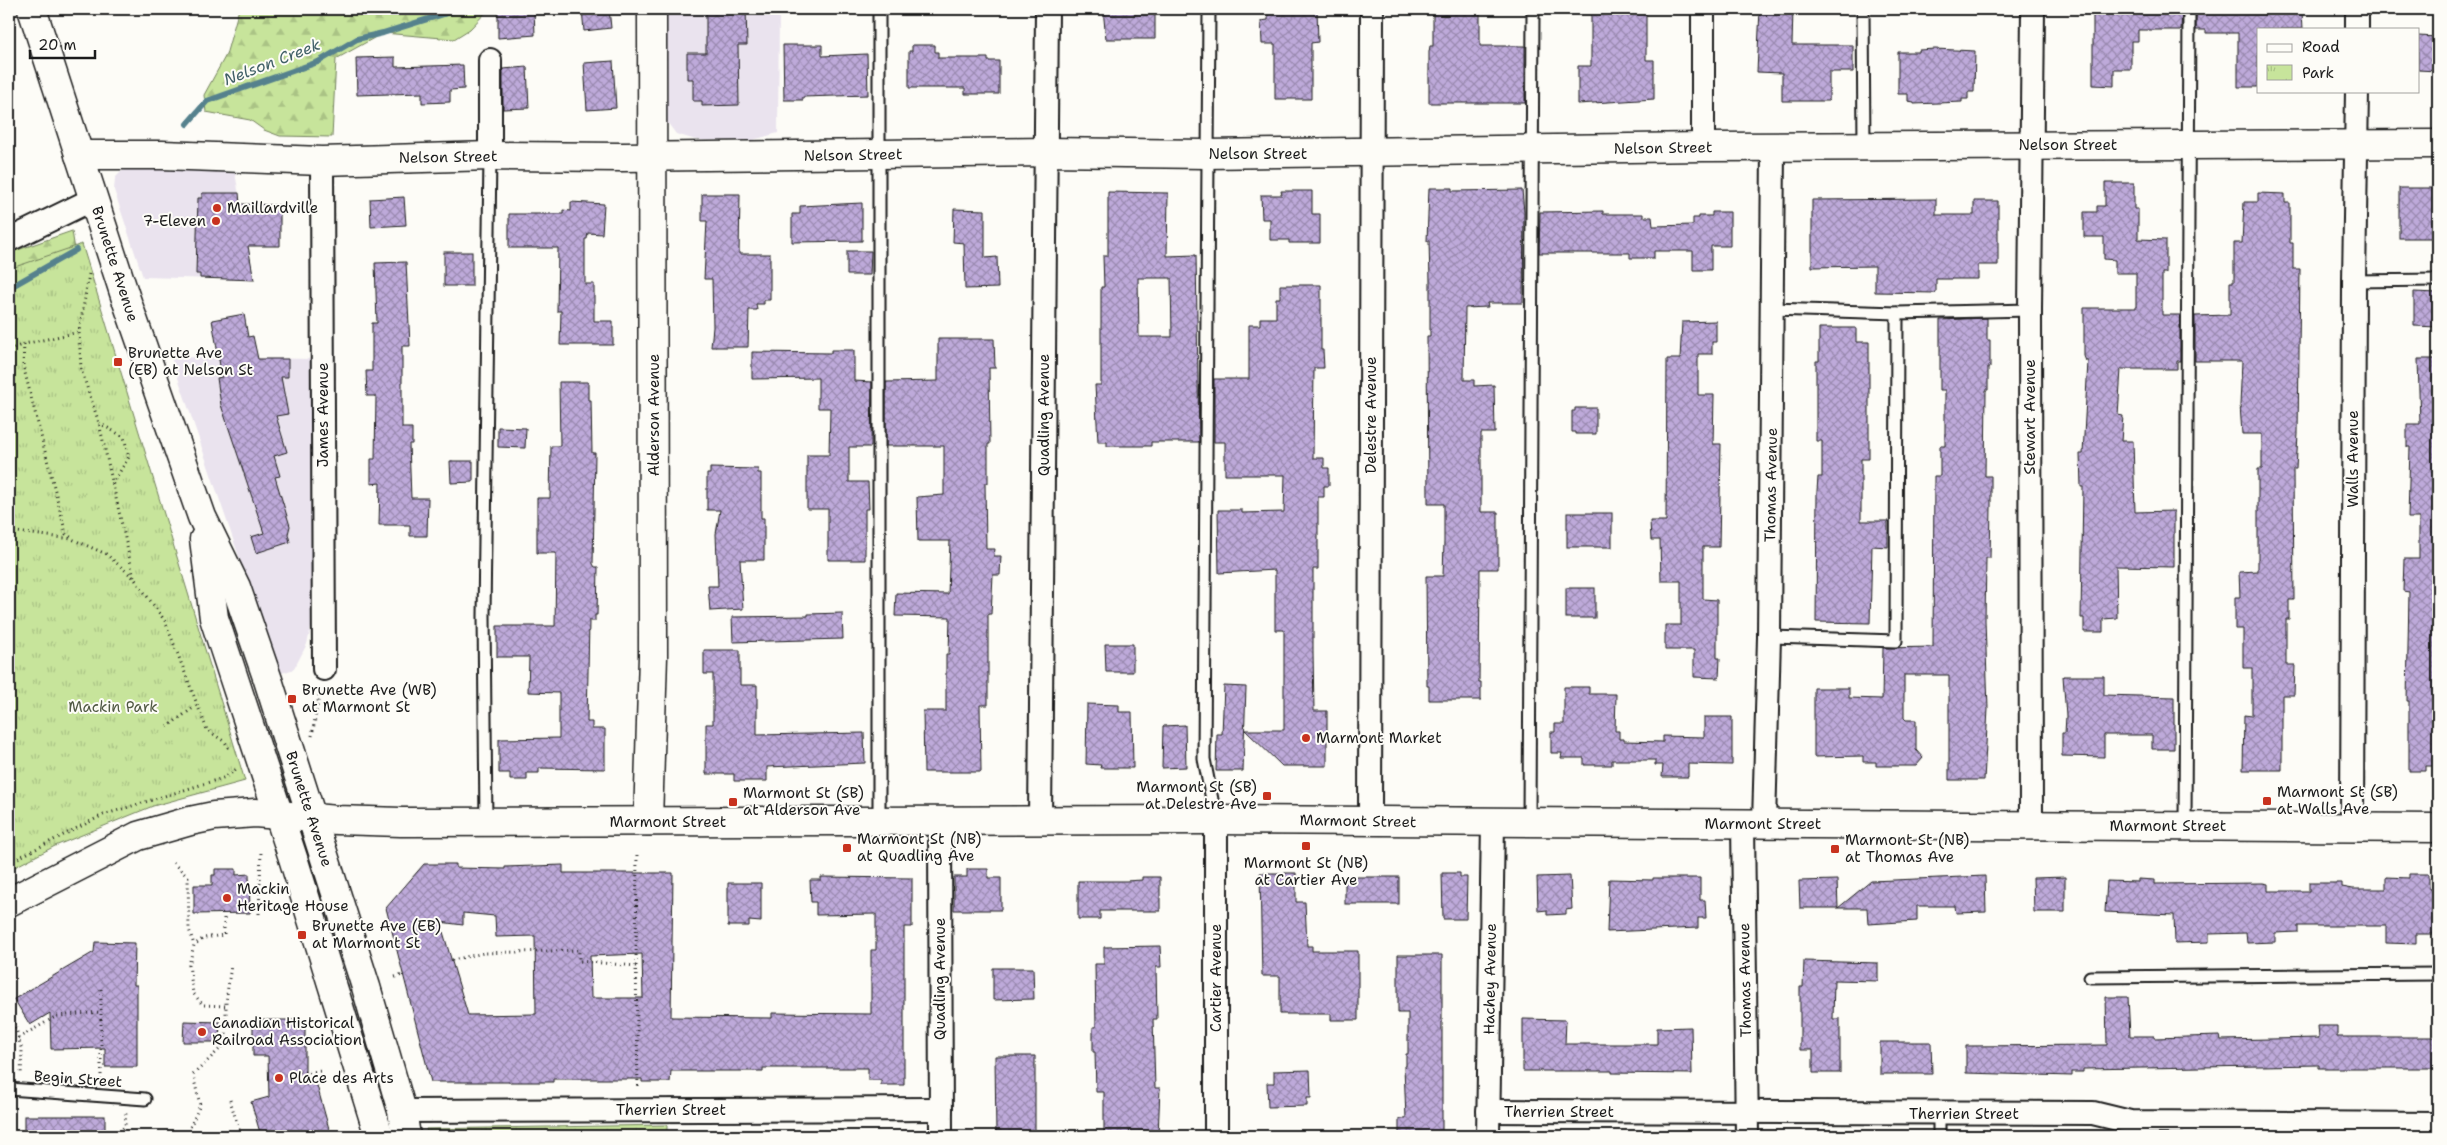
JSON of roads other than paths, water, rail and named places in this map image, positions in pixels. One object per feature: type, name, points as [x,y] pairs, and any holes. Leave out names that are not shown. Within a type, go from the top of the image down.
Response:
[{"type":"main road","name":"Brunette Avenue","points":[[32,9],[94,199],[202,517],[236,587],[314,819],[366,987],[404,1123]]},
{"type":"main road","name":"Alderson Avenue","points":[[648,821],[653,656],[652,9]]},
{"type":"main road","name":"Nelson Street","points":[[79,154],[322,161],[490,156],[881,155],[1046,152],[1206,154],[1372,153],[1703,147],[2438,144]]},
{"type":"main road","name":"Brunette Avenue","points":[[202,517],[214,618],[379,1136]]},
{"type":"main road","name":"Marmont Street","points":[[9,902],[110,849],[166,827],[222,815],[255,813],[314,819],[486,823],[1216,820],[2438,828]]},
{"type":"street","name":"Quadling Avenue","points":[[1040,821],[1047,9]]},
{"type":"street","name":"Delestre Avenue","points":[[1370,821],[1372,9]]},
{"type":"street","points":[[1703,9],[1703,147]]},
{"type":"street","name":"Stewart Avenue","points":[[2031,826],[2030,310],[2033,9]]},
{"type":"street","points":[[2357,9],[2357,28]]},
{"type":"street","points":[[490,60],[490,156]]},
{"type":"street","name":"Walls Avenue","points":[[2352,827],[2354,281],[2357,92]]},
{"type":"street","name":"Thomas Avenue","points":[[1748,1136],[1753,823],[1769,637],[1774,147]]},
{"type":"street","name":"James Avenue","points":[[322,161],[324,669]]},
{"type":"street","points":[[9,240],[94,199]]},
{"type":"street","name":"Cartier Avenue","points":[[1216,820],[1216,1136]]},
{"type":"street","name":"Quadling Avenue","points":[[940,821],[941,1136]]},
{"type":"street","name":"Hachey Avenue","points":[[1488,1136],[1493,822]]},
{"type":"street","name":"Therrien Street","points":[[404,1123],[638,1110],[941,1109]]},
{"type":"street","name":"Therrien Street","points":[[1488,1111],[1939,1114],[2093,1113],[2130,1129],[2309,1130],[2438,1124]]},
{"type":"lane","points":[[879,9],[881,155],[879,822]]},
{"type":"lane","points":[[1208,9],[1204,759],[1216,820]]},
{"type":"lane","points":[[1528,823],[1533,9]]},
{"type":"lane","points":[[1863,9],[1864,146]]},
{"type":"lane","points":[[2185,826],[2189,9]]},
{"type":"lane","points":[[486,823],[484,596],[490,156]]},
{"type":"lane","points":[[2354,281],[2438,280]]},
{"type":"lane","points":[[1772,309],[1897,313],[2030,310]]},
{"type":"lane","points":[[1769,637],[1896,641],[1897,313]]},
{"type":"lane","points":[[2090,977],[2438,974]]},
{"type":"lane","points":[[9,1096],[13,1089]]},
{"type":"lane","name":"Begin Street","points":[[13,1089],[145,1099]]},
{"type":"lane","points":[[1939,1114],[1939,1136]]},
{"type":"waterway","name":"Nelson Creek","points":[[187,124],[207,101],[318,62],[357,39],[383,33],[460,9]]},
{"type":"waterway","name":"Nelson Creek","points":[[9,288],[76,250]]},
{"type":"place","name":"Maillardville","points":[[217,208]]},
{"type":"place","name":"7-Eleven","points":[[216,221]]},
{"type":"place","name":"Brunette Ave (EB) at Nelson St","points":[[118,362]]},
{"type":"place","name":"Brunette Ave (WB) at Marmont St","points":[[292,699]]},
{"type":"place","name":"Marmont Market","points":[[1306,738]]},
{"type":"place","name":"Marmont St (SB) at Delestre Ave","points":[[1267,796]]},
{"type":"place","name":"Marmont St (SB) at Walls Ave","points":[[2267,801]]},
{"type":"place","name":"Marmont St (SB) at Alderson Ave","points":[[733,802]]},
{"type":"place","name":"Marmont St (NB) at Cartier Ave","points":[[1306,846]]},
{"type":"place","name":"Marmont St (NB) at Quadling Ave","points":[[847,848]]},
{"type":"place","name":"Marmont St (NB) at Thomas Ave","points":[[1835,849]]},
{"type":"place","name":"Mackin Heritage House","points":[[227,898]]},
{"type":"place","name":"Brunette Ave (EB) at Marmont St","points":[[302,935]]},
{"type":"place","name":"Canadian Historical Railroad Association","points":[[202,1032]]},
{"type":"place","name":"Place des Arts","points":[[279,1078]]},
{"type":"park label","name":"Mackin Park","points":[[113,707]]}]
